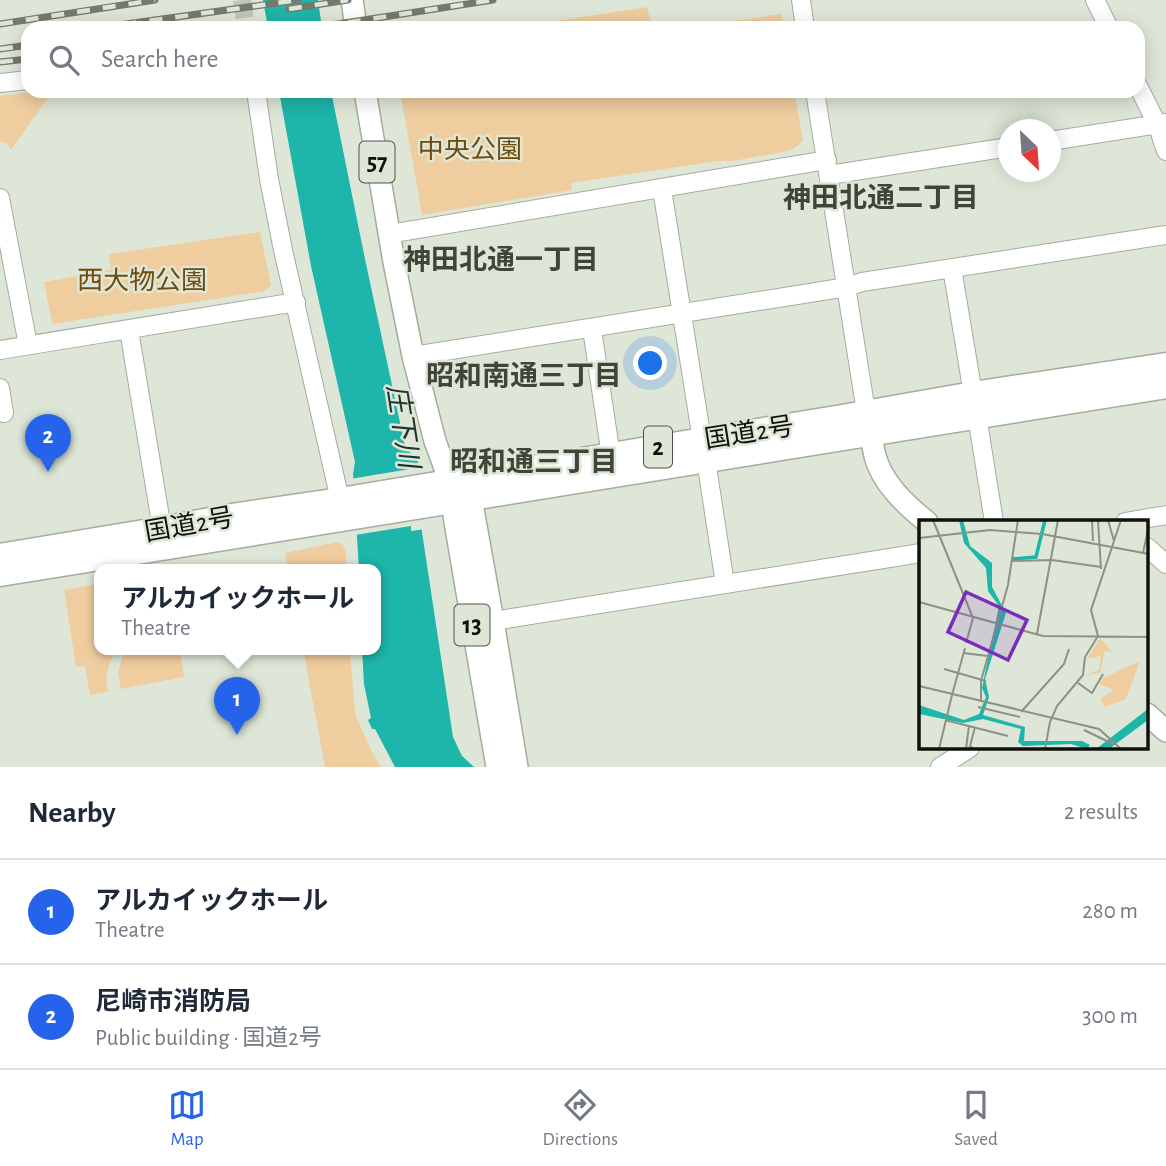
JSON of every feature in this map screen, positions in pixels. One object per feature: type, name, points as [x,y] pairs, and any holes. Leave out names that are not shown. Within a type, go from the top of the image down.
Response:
[{"type":"highway","name":"国道2号","points":[[0,556],[252,512],[447,494],[975,405],[1166,365]]},
{"type":"highway","name":"国道2号","points":[[975,405],[1166,386]]},
{"type":"highway","name":"国道2号","points":[[447,494],[611,456],[704,450]]},
{"type":"highway","name":"国道2号","points":[[0,574],[348,505]]},
{"type":"main road","points":[[352,0],[355,21]]},
{"type":"main road","name":"57","points":[[366,98],[413,356],[447,494]]},
{"type":"main road","points":[[869,422],[875,457],[888,483],[925,520]]},
{"type":"main road","name":"13","points":[[447,494],[494,621],[517,767]]},
{"type":"main road","name":"13","points":[[447,494],[497,767]]},
{"type":"main road","points":[[1148,715],[1166,731]]},
{"type":"street","points":[[801,0],[804,21]]},
{"type":"street","points":[[1095,0],[1106,21]]},
{"type":"street","points":[[0,83],[21,81]]},
{"type":"street","points":[[1145,97],[1162,123],[1166,151]]},
{"type":"street","points":[[257,98],[283,250],[348,505]]},
{"type":"street","points":[[816,98],[869,422]]},
{"type":"street","points":[[1061,139],[1162,123]]},
{"type":"street","points":[[389,234],[662,189],[998,148]]},
{"type":"street","points":[[662,189],[726,584]]},
{"type":"street","points":[[0,198],[28,345]]},
{"type":"street","points":[[413,356],[1166,235]]},
{"type":"street","points":[[952,268],[994,520]]},
{"type":"street","points":[[0,350],[296,302]]},
{"type":"street","points":[[592,329],[611,456]]},
{"type":"street","points":[[129,330],[162,529]]},
{"type":"street","points":[[0,388],[4,413]]},
{"type":"street","points":[[1137,520],[1166,515]]},
{"type":"street","points":[[1148,548],[1166,564]]},
{"type":"street","points":[[494,621],[919,553]]},
{"type":"street","points":[[942,766],[967,750]]},
{"type":"green space","points":[[647,7],[652,21],[556,21]]},
{"type":"green space","points":[[781,14],[782,21],[734,21]]},
{"type":"green space","points":[[21,93],[21,98],[48,98],[11,150],[7,143],[0,142],[0,96]]},
{"type":"green space","name":"中央公園","points":[[401,98],[795,98],[803,141],[788,151],[571,183],[572,190],[422,215]]},
{"type":"green space","name":"西大物公園","points":[[260,232],[271,285],[265,291],[52,324],[44,282],[111,270],[109,254]]},
{"type":"green space","points":[[338,542],[344,546],[346,564],[287,564],[285,553]]},
{"type":"green space","points":[[94,585],[94,655],[113,655],[106,675],[108,692],[90,695],[85,666],[76,667],[64,590]]},
{"type":"green space","points":[[123,655],[180,655],[184,677],[121,689],[118,672]]},
{"type":"green space","points":[[304,655],[350,655],[355,714],[381,767],[325,767]]},
{"type":"water","points":[[263,0],[318,0],[321,21],[267,21]]},
{"type":"water","points":[[280,98],[332,98],[405,446],[418,462],[422,532],[453,737],[462,756],[474,767],[395,767],[368,720],[371,718],[364,684],[362,655],[381,655],[381,564],[359,564],[353,474],[355,462],[311,266]]},
{"type":"pier","points":[[419,460],[422,462],[426,529],[411,531],[411,526],[355,535],[350,479],[416,468]]},
{"type":"tunnel","points":[[242,0],[245,21]]},
{"type":"railway","points":[[0,24],[155,0]]},
{"type":"railway","points":[[148,21],[298,0]]},
{"type":"railway","points":[[289,9],[348,0]]},
{"type":"railway","points":[[357,21],[493,0]]},
{"type":"railway","points":[[0,49],[21,46]]},
{"type":"railway","points":[[0,62],[21,60]]},
{"type":"place","name":"尼崎市消防局","points":[[48,472]]},
{"type":"place","name":"アルカイックホール","points":[[237,735]]},
{"type":"district","name":"神田北通二丁目","points":[[881,197]]},
{"type":"district","name":"神田北通一丁目","points":[[501,259]]},
{"type":"district","name":"昭和南通三丁目","points":[[524,375]]},
{"type":"district","name":"昭和通三丁目","points":[[534,461]]},
{"type":"water label","name":"庄下川","points":[[404,426]]}]
